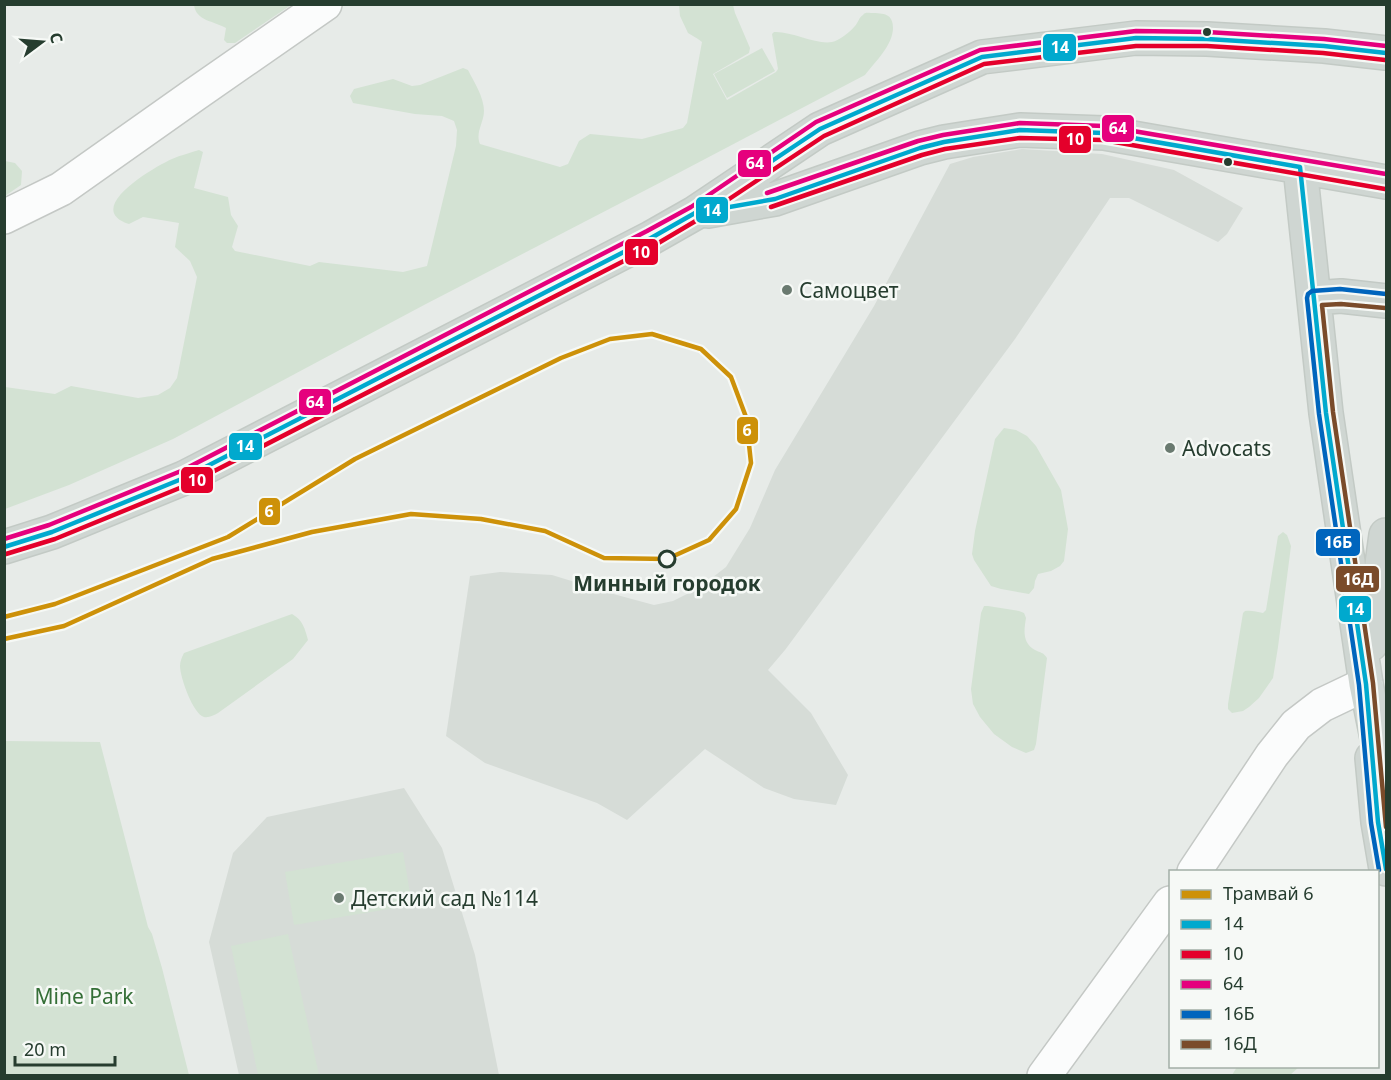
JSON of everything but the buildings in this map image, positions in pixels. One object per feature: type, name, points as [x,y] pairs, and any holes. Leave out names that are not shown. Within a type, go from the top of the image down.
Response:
[{"type":"main road","points":[[4,547],[52,532],[184,478],[651,238],[694,213],[820,129],[982,57],[1136,38],[1207,39],[1324,46],[1386,53]]},
{"type":"main road","points":[[694,213],[775,199],[920,148],[1020,130],[1104,133],[1386,182]]},
{"type":"main road","points":[[1300,167],[1326,413],[1366,684],[1386,782]]},
{"type":"main road","points":[[1314,298],[1341,296],[1386,301]]},
{"type":"main road","points":[[1386,535],[1366,684],[1378,822],[1386,869]]},
{"type":"street","points":[[4,217],[61,189],[325,4]]},
{"type":"street","points":[[1195,870],[1272,755],[1296,725],[1322,705],[1366,684]]},
{"type":"street","points":[[1044,1076],[1169,904]]},
{"type":"shaded area","points":[[1022,149],[1102,154],[1174,170],[1243,208],[1227,234],[1218,242],[1129,198],[1110,198],[1015,339],[768,670],[811,713],[848,775],[836,805],[794,799],[764,788],[705,749],[627,820],[597,803],[485,763],[446,736],[470,576],[500,572],[552,575],[654,605],[673,601],[699,588],[726,567],[750,528],[775,470],[874,306],[950,164],[973,157]]},
{"type":"shaded area","name":"Детский сад №114","points":[[404,788],[442,848],[475,955],[499,1075],[239,1075],[209,942],[233,853],[267,817]]},
{"type":"green space","points":[[194,4],[291,5],[235,43],[227,43],[224,40],[226,28],[198,14]]},
{"type":"green space","points":[[679,5],[733,5],[750,48],[749,53],[713,74],[727,100],[776,72],[778,69],[772,34],[774,32],[819,42],[832,42],[848,33],[865,13],[887,15],[893,23],[893,28],[887,47],[865,75],[173,439],[69,485],[5,509],[5,387],[55,394],[71,386],[138,398],[158,395],[170,388],[177,378],[197,277],[190,261],[175,247],[179,223],[143,217],[129,224],[117,217],[113,209],[117,199],[138,179],[172,159],[199,150],[203,152],[194,188],[228,197],[231,215],[238,226],[232,247],[235,251],[310,266],[319,262],[403,272],[427,266],[456,146],[457,130],[454,121],[442,116],[415,114],[353,103],[350,96],[354,89],[393,79],[412,86],[420,85],[463,68],[468,70],[484,106],[479,132],[480,144],[560,167],[568,164],[579,141],[590,134],[642,139],[683,128],[687,123],[702,42],[688,33],[680,16]]},
{"type":"green space","points":[[762,48],[775,71],[727,98],[714,74]]},
{"type":"green space","points":[[5,161],[15,163],[22,171],[21,185],[5,196]]},
{"type":"green space","points":[[1004,428],[1016,430],[1027,436],[1036,446],[1061,490],[1068,529],[1064,561],[1051,571],[1038,574],[1034,588],[1029,594],[991,586],[972,554],[995,439]]},
{"type":"green space","points":[[1283,532],[1287,535],[1291,546],[1273,678],[1259,698],[1249,707],[1232,713],[1228,709],[1228,704],[1243,613],[1250,611],[1263,613],[1266,610],[1278,536]]},
{"type":"green space","points":[[984,606],[1024,613],[1025,636],[1028,644],[1047,658],[1036,744],[1034,750],[1026,753],[1012,747],[994,734],[973,704],[971,689],[981,613]]},
{"type":"green space","points":[[292,614],[301,622],[308,640],[293,659],[218,713],[208,717],[200,714],[182,678],[180,664],[184,653]]},
{"type":"green space","name":"Mine Park","points":[[5,741],[100,742],[189,1075],[5,1075]]},
{"type":"green space","points":[[403,852],[412,905],[294,925],[285,872]]},
{"type":"green space","points":[[288,934],[319,1075],[258,1075],[231,946]]},
{"type":"green space","points":[[1236,1068],[1298,1068],[1290,1075],[1232,1075]]},
{"type":"tram line","name":"6","points":[[4,617],[55,604],[228,537],[355,459],[561,358],[610,339],[652,334],[701,349],[731,377],[746,417],[751,463],[736,509],[709,540],[667,559],[604,558],[545,531],[481,519],[411,514],[312,532],[212,559],[64,626],[4,639]]},
{"type":"transit line","name":"64","points":[[4,539],[49,525],[181,471],[691,207],[816,122],[980,50],[1136,31],[1207,32],[1324,39],[1386,46]]},
{"type":"transit line","name":"14","points":[[760,169],[820,129],[982,57],[1136,38],[1207,39],[1324,46],[1386,53]]},
{"type":"transit line","name":"10","points":[[6,554],[55,539],[187,485],[655,245],[699,219],[824,136],[984,64],[1136,46],[1207,46],[1323,53],[1385,60]]},
{"type":"transit line","name":"64","points":[[767,193],[918,141],[1020,123],[1104,126],[1386,174]]},
{"type":"transit line","name":"14","points":[[4,547],[52,532],[184,478],[651,238],[695,213],[775,199],[920,148],[1020,130],[1104,133],[1300,167],[1326,413],[1366,684],[1378,822],[1386,869]]},
{"type":"transit line","name":"10","points":[[771,207],[922,155],[945,149],[1020,138],[1103,140],[1385,189]]},
{"type":"transit line","name":"16Б","points":[[1379,870],[1371,823],[1359,685],[1319,414],[1307,298],[1312,291],[1340,289],[1386,294]]},
{"type":"transit line","name":"16Д","points":[[1385,308],[1341,304],[1322,305],[1333,412],[1373,683],[1386,827]]},
{"type":"place","name":"Самоцвет","points":[[787,290]]},
{"type":"place","name":"Advocats","points":[[1170,448]]},
{"type":"place","name":"Минный городок","points":[[667,559]]},
{"type":"place","name":"Детский сад №114","points":[[339,898]]}]
